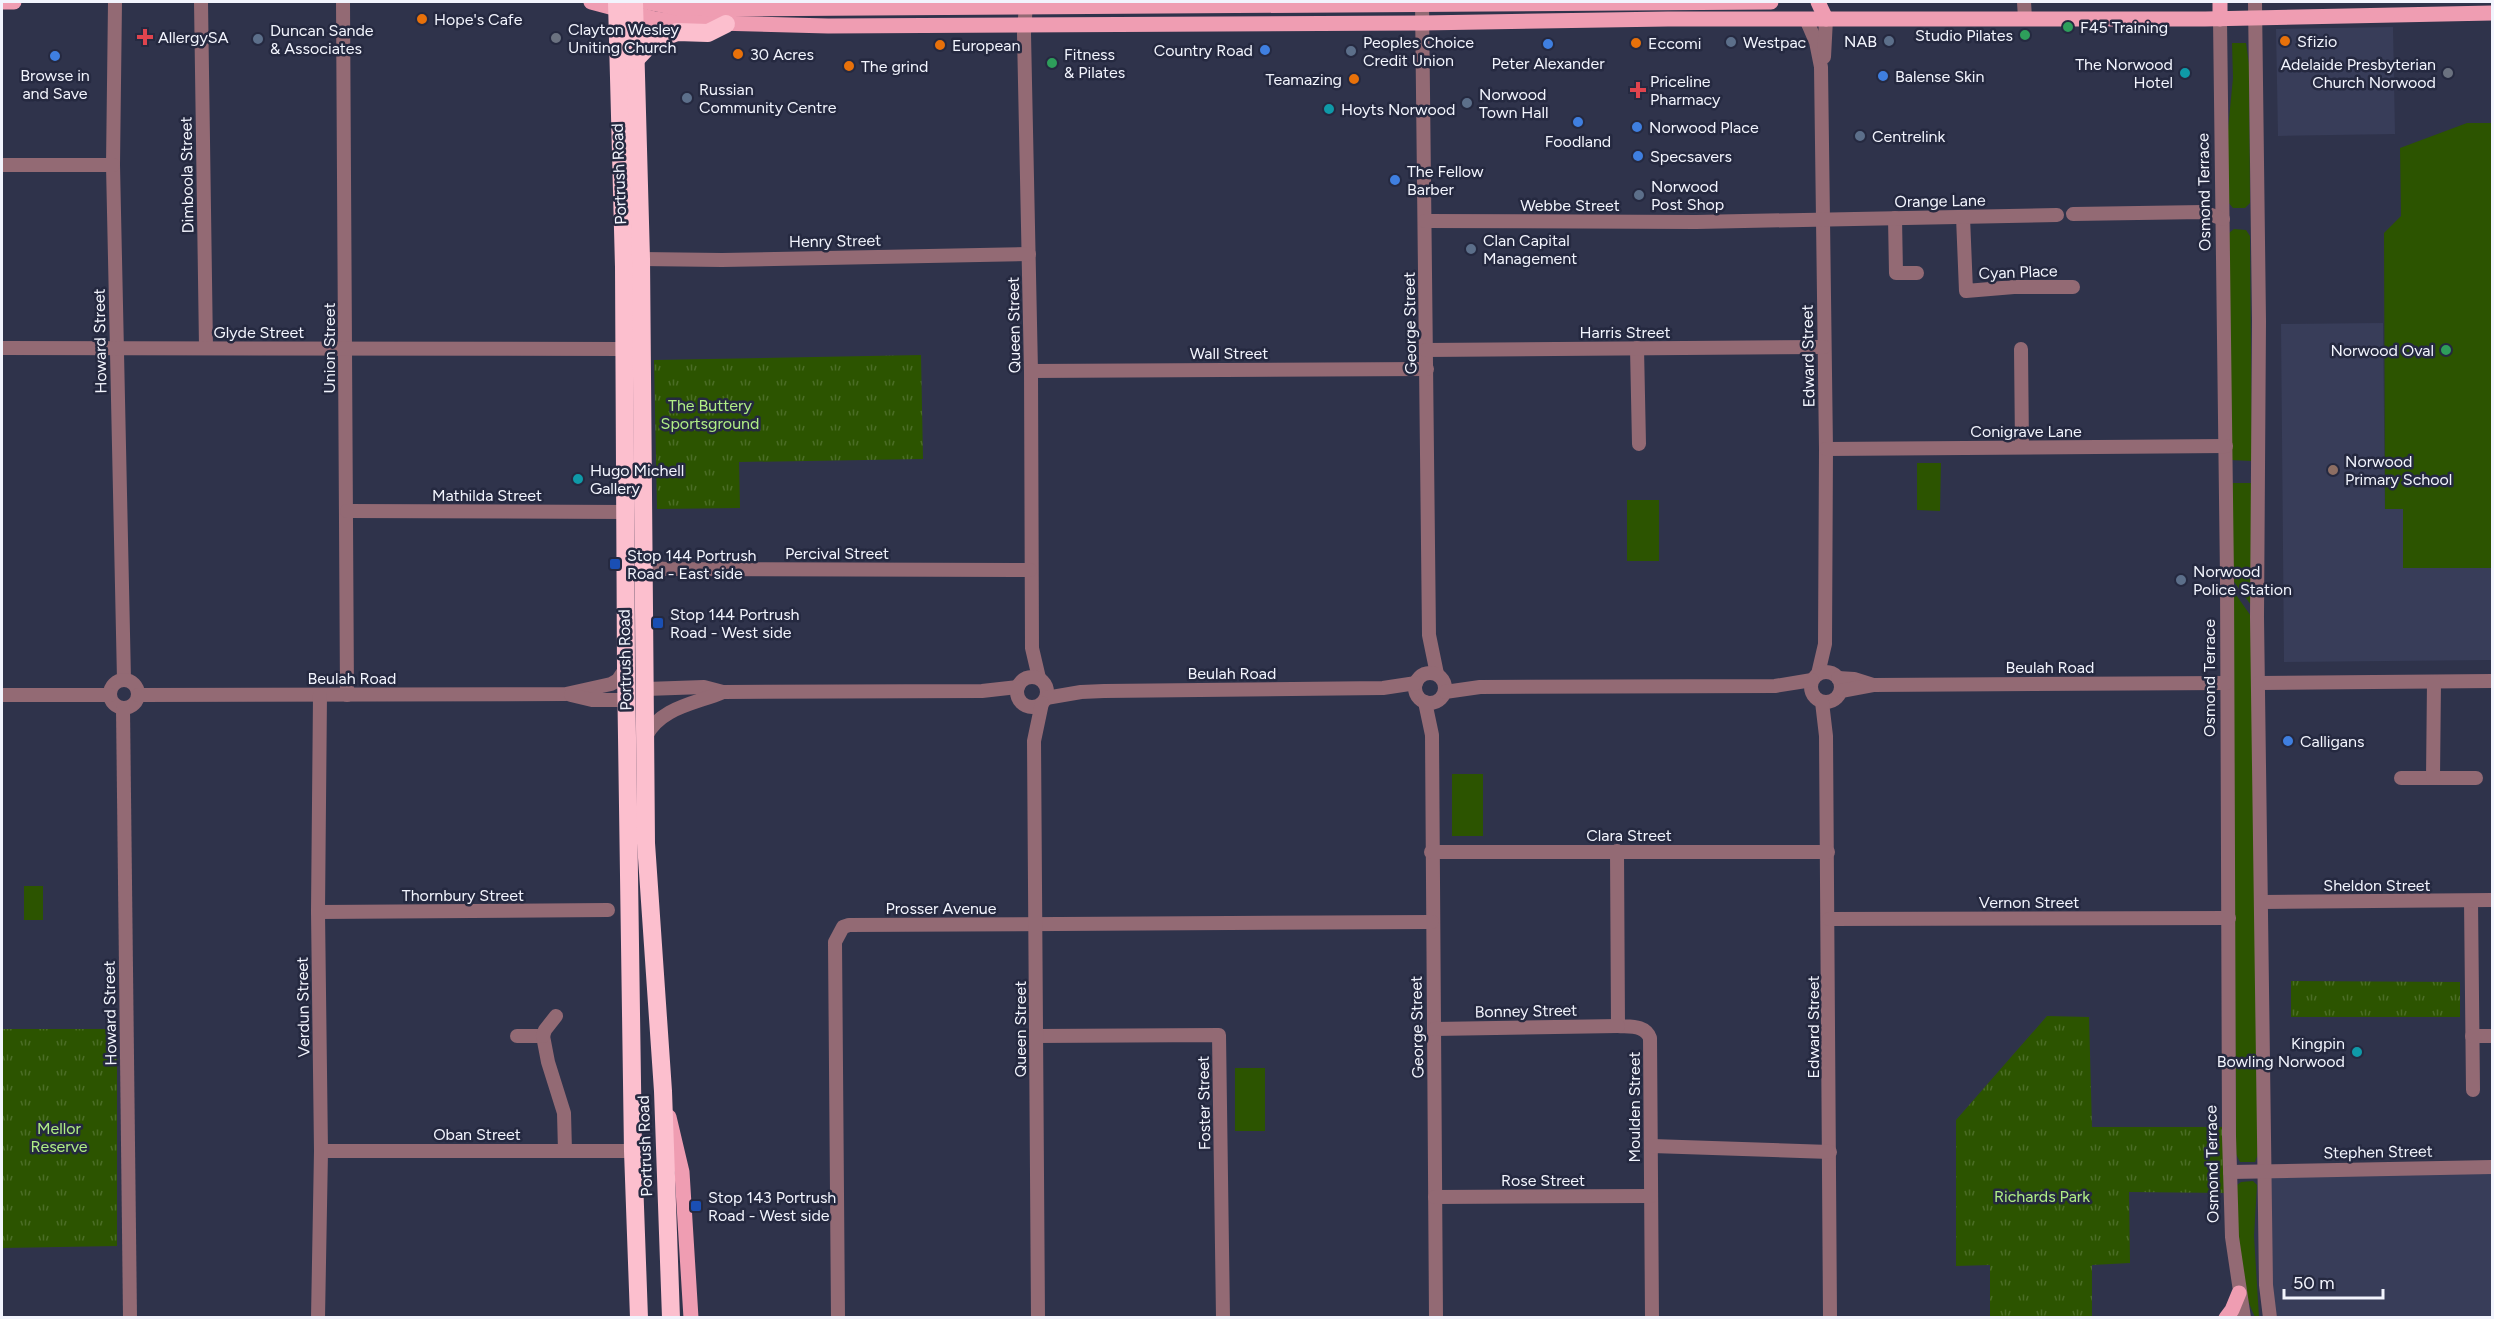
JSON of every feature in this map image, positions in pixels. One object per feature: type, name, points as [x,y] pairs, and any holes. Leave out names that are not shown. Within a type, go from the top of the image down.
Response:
[{"type":"highway","name":"Portrush Road","points":[[630,5],[641,259],[646,843],[663,1091],[671,1317]]},
{"type":"highway","name":"Portrush Road","points":[[630,5],[625,349],[626,668],[637,1314]]},
{"type":"highway","points":[[634,61],[653,40],[677,32],[708,33],[726,24]]},
{"type":"highway","points":[[627,700],[636,676],[636,590],[644,571]]},
{"type":"highway","points":[[629,847],[637,812],[636,712],[646,689]]},
{"type":"main road","points":[[2,2],[14,2]]},
{"type":"main road","points":[[591,2],[676,8],[776,9],[828,5],[1771,2]]},
{"type":"main road","points":[[1818,2],[1826,19]]},
{"type":"main road","name":"Osmond Terrace","points":[[2220,2],[2220,19]]},
{"type":"main road","points":[[630,5],[655,19],[677,22],[828,26],[1806,19],[2220,19],[2462,7],[2493,13]]},
{"type":"main road","points":[[776,9],[776,25]]},
{"type":"main road","points":[[663,1091],[682,1172],[691,1317]]},
{"type":"main road","points":[[2226,1317],[2232,1310],[2239,1293]]},
{"type":"street","name":"Howard Street","points":[[115,2],[113,165],[124,680]]},
{"type":"street","name":"Dimboola Street","points":[[201,2],[206,348]]},
{"type":"street","name":"Union Street","points":[[343,2],[347,695]]},
{"type":"street","points":[[2024,2],[2025,18]]},
{"type":"street","points":[[2255,2],[2259,321],[2256,466],[2266,1285],[2270,1317]]},
{"type":"street","name":"George Street","points":[[1422,3],[1429,644],[1430,688],[1438,715],[1432,735],[1431,852],[1436,1317]]},
{"type":"street","name":"Queen Street","points":[[1025,4],[1031,371],[1030,570],[1036,924],[1038,1317]]},
{"type":"street","points":[[1225,4],[1226,23]]},
{"type":"street","points":[[828,5],[828,26]]},
{"type":"street","name":"Edward Street","points":[[1806,19],[1816,42],[1821,67],[1824,219],[1830,1317]]},
{"type":"street","name":"Edward Street","points":[[1821,67],[1826,19]]},
{"type":"street","name":"Osmond Terrace","points":[[2220,19],[2226,446],[2230,1172],[2232,1237],[2244,1317]]},
{"type":"street","points":[[2,165],[113,165]]},
{"type":"street","points":[[2073,214],[2203,212],[2223,219]]},
{"type":"street","name":"Orange Lane","points":[[1824,219],[2056,214]]},
{"type":"street","name":"Cyan Place","points":[[1963,217],[1966,291],[2014,287],[2073,287]]},
{"type":"street","points":[[1895,218],[1896,273],[1917,273]]},
{"type":"street","name":"Webbe Street","points":[[1425,221],[1696,222],[1824,219]]},
{"type":"street","name":"Henry Street","points":[[641,259],[734,260],[1029,254]]},
{"type":"street","name":"Harris Street","points":[[1426,350],[1824,347]]},
{"type":"street","name":"Glyde Street","points":[[2,348],[625,349]]},
{"type":"street","points":[[1637,348],[1639,444]]},
{"type":"street","points":[[2021,349],[2022,447]]},
{"type":"street","name":"Wall Street","points":[[1031,371],[1427,369]]},
{"type":"street","name":"Conigrave Lane","points":[[1826,449],[2226,446]]},
{"type":"street","name":"Mathilda Street","points":[[347,511],[627,512]]},
{"type":"street","name":"Percival Street","points":[[644,571],[666,569],[1030,570]]},
{"type":"street","name":"Beulah Road","points":[[138,695],[566,694],[611,684],[618,680],[626,668]]},
{"type":"street","name":"Beulah Road","points":[[646,689],[704,687],[723,692],[1081,692],[1383,688],[1404,696],[1430,688],[1826,687],[1854,679],[1873,685],[2227,683]]},
{"type":"street","points":[[124,680],[135,686],[138,695],[135,703],[123,708],[116,705],[110,695],[116,683],[124,680]]},
{"type":"street","points":[[2259,683],[2493,681]]},
{"type":"street","points":[[2433,778],[2434,682]]},
{"type":"street","name":"Beulah Road","points":[[646,736],[652,724],[662,716],[723,692]]},
{"type":"street","name":"Beulah Road","points":[[566,694],[592,700],[627,700]]},
{"type":"street","points":[[2,695],[110,695]]},
{"type":"street","name":"Verdun Street","points":[[318,1317],[321,1151],[318,912],[320,695]]},
{"type":"street","name":"Howard Street","points":[[123,708],[130,1317]]},
{"type":"street","points":[[2401,778],[2476,777]]},
{"type":"street","points":[[1617,851],[1618,1026]]},
{"type":"street","name":"Clara Street","points":[[1431,852],[1828,852]]},
{"type":"street","name":"Sheldon Street","points":[[2261,902],[2493,900]]},
{"type":"street","points":[[2471,901],[2473,1090]]},
{"type":"street","name":"Thornbury Street","points":[[318,912],[608,910]]},
{"type":"street","name":"Vernon Street","points":[[1829,919],[2229,918]]},
{"type":"street","name":"Prosser Avenue","points":[[838,1317],[837,936],[843,927],[849,925],[1432,922]]},
{"type":"street","points":[[556,1016],[543,1036],[548,1062],[564,1113],[566,1151]]},
{"type":"street","name":"Bonney Street","points":[[1434,1029],[1618,1026]]},
{"type":"street","name":"Moulden Street","points":[[1618,1026],[1642,1029],[1648,1032],[1650,1038],[1652,1317]]},
{"type":"street","name":"Foster Street","points":[[1036,1035],[1219,1035],[1223,1317]]},
{"type":"street","points":[[517,1036],[543,1036]]},
{"type":"street","points":[[2472,1036],[2493,1036]]},
{"type":"street","points":[[1652,1146],[1830,1152]]},
{"type":"street","name":"Oban Street","points":[[321,1151],[633,1150]]},
{"type":"street","name":"Stephen Street","points":[[2230,1172],[2493,1167]]},
{"type":"street","name":"Rose Street","points":[[1435,1197],[1651,1196]]},
{"type":"shaded area","points":[[2393,27],[2395,134],[2278,136],[2276,29]]},
{"type":"shaded area","name":"Norwood Primary School","points":[[2383,323],[2385,509],[2403,509],[2403,568],[2491,568],[2491,660],[2284,662],[2281,324]]},
{"type":"shaded area","points":[[2492,1167],[2492,1317],[2270,1317],[2265,1172]]},
{"type":"green space","points":[[2232,43],[2246,43],[2249,64],[2250,203],[2245,208],[2233,208],[2228,202],[2228,129],[2233,78]]},
{"type":"green space","name":"Norwood Oval","points":[[2467,123],[2492,123],[2492,568],[2403,568],[2403,509],[2385,509],[2384,233],[2401,216],[2400,148]]},
{"type":"green space","points":[[2234,229],[2246,230],[2250,236],[2252,461],[2230,460],[2229,233]]},
{"type":"green space","name":"The Buttery Sportsground","points":[[921,355],[923,459],[739,462],[740,508],[657,509],[654,360]]},
{"type":"green space","points":[[1917,463],[1941,463],[1940,511],[1917,510]]},
{"type":"green space","points":[[2231,483],[2251,483],[2251,605],[2232,579]]},
{"type":"green space","points":[[1627,500],[1659,500],[1659,561],[1627,561]]},
{"type":"green space","points":[[2234,592],[2253,619],[2258,1154],[2255,1162],[2240,1162],[2236,1154],[2232,593]]},
{"type":"green space","points":[[1452,774],[1483,774],[1483,836],[1452,836]]},
{"type":"green space","points":[[24,886],[43,886],[43,920],[24,920]]},
{"type":"green space","points":[[2291,981],[2460,982],[2460,1017],[2291,1017]]},
{"type":"green space","name":"Richards Park","points":[[2047,1016],[2089,1017],[2092,1127],[2228,1127],[2230,1193],[2129,1192],[2130,1263],[2092,1265],[2092,1317],[1990,1317],[1990,1265],[1956,1266],[1956,1120]]},
{"type":"green space","name":"Mellor Reserve","points":[[2,1029],[117,1029],[117,1246],[2,1248]]},
{"type":"green space","points":[[1235,1068],[1265,1068],[1265,1131],[1235,1131]]},
{"type":"green space","points":[[2253,1181],[2257,1185],[2254,1236],[2259,1317],[2255,1317],[2249,1303],[2241,1270],[2238,1235],[2237,1185],[2241,1182]]},
{"type":"place","name":"Hope's Cafe","points":[[422,19]]},
{"type":"place","name":"F45 Training","points":[[2068,27]]},
{"type":"place","name":"Studio Pilates","points":[[2025,35]]},
{"type":"place","name":"AllergySA","points":[[145,37]]},
{"type":"place","name":"Clayton Wesley Uniting Church","points":[[556,38]]},
{"type":"place","name":"Duncan Sande & Associates","points":[[258,39]]},
{"type":"place","name":"NAB","points":[[1889,41]]},
{"type":"place","name":"Sfizio","points":[[2285,41]]},
{"type":"place","name":"Westpac","points":[[1731,42]]},
{"type":"place","name":"Eccomi","points":[[1636,43]]},
{"type":"place","name":"Peter Alexander","points":[[1548,44]]},
{"type":"place","name":"European","points":[[940,45]]},
{"type":"place","name":"Country Road","points":[[1265,50]]},
{"type":"place","name":"Peoples Choice Credit Union","points":[[1351,51]]},
{"type":"place","name":"30 Acres","points":[[738,54]]},
{"type":"place","name":"Browse in and Save","points":[[55,56]]},
{"type":"place","name":"Fitness & Pilates","points":[[1052,63]]},
{"type":"place","name":"The grind","points":[[849,66]]},
{"type":"place","name":"The Norwood Hotel","points":[[2185,73]]},
{"type":"place","name":"Adelaide Presbyterian Church Norwood","points":[[2448,73]]},
{"type":"place","name":"Balense Skin","points":[[1883,76]]},
{"type":"place","name":"Teamazing","points":[[1354,79]]},
{"type":"place","name":"Priceline Pharmacy","points":[[1638,90]]},
{"type":"place","name":"Russian Community Centre","points":[[687,98]]},
{"type":"place","name":"Norwood Town Hall","points":[[1467,103]]},
{"type":"place","name":"Hoyts Norwood","points":[[1329,109]]},
{"type":"place","name":"Foodland","points":[[1578,122]]},
{"type":"place","name":"Norwood Place","points":[[1637,127]]},
{"type":"place","name":"Centrelink","points":[[1860,136]]},
{"type":"place","name":"Specsavers","points":[[1638,156]]},
{"type":"place","name":"The Fellow Barber","points":[[1395,180]]},
{"type":"place","name":"Norwood Post Shop","points":[[1639,195]]},
{"type":"place","name":"Clan Capital Management","points":[[1471,249]]},
{"type":"place","name":"Norwood Oval","points":[[2446,350]]},
{"type":"place","name":"Norwood Primary School","points":[[2333,470]]},
{"type":"place","name":"Hugo Michell Gallery","points":[[578,479]]},
{"type":"place","name":"Stop 144 Portrush Road - East side","points":[[615,564]]},
{"type":"place","name":"Norwood Police Station","points":[[2181,580]]},
{"type":"place","name":"Stop 144 Portrush Road - West side","points":[[658,623]]},
{"type":"place","name":"Calligans","points":[[2288,741]]},
{"type":"place","name":"Kingpin Bowling Norwood","points":[[2357,1052]]},
{"type":"place","name":"Stop 143 Portrush Road - West side","points":[[696,1206]]}]
